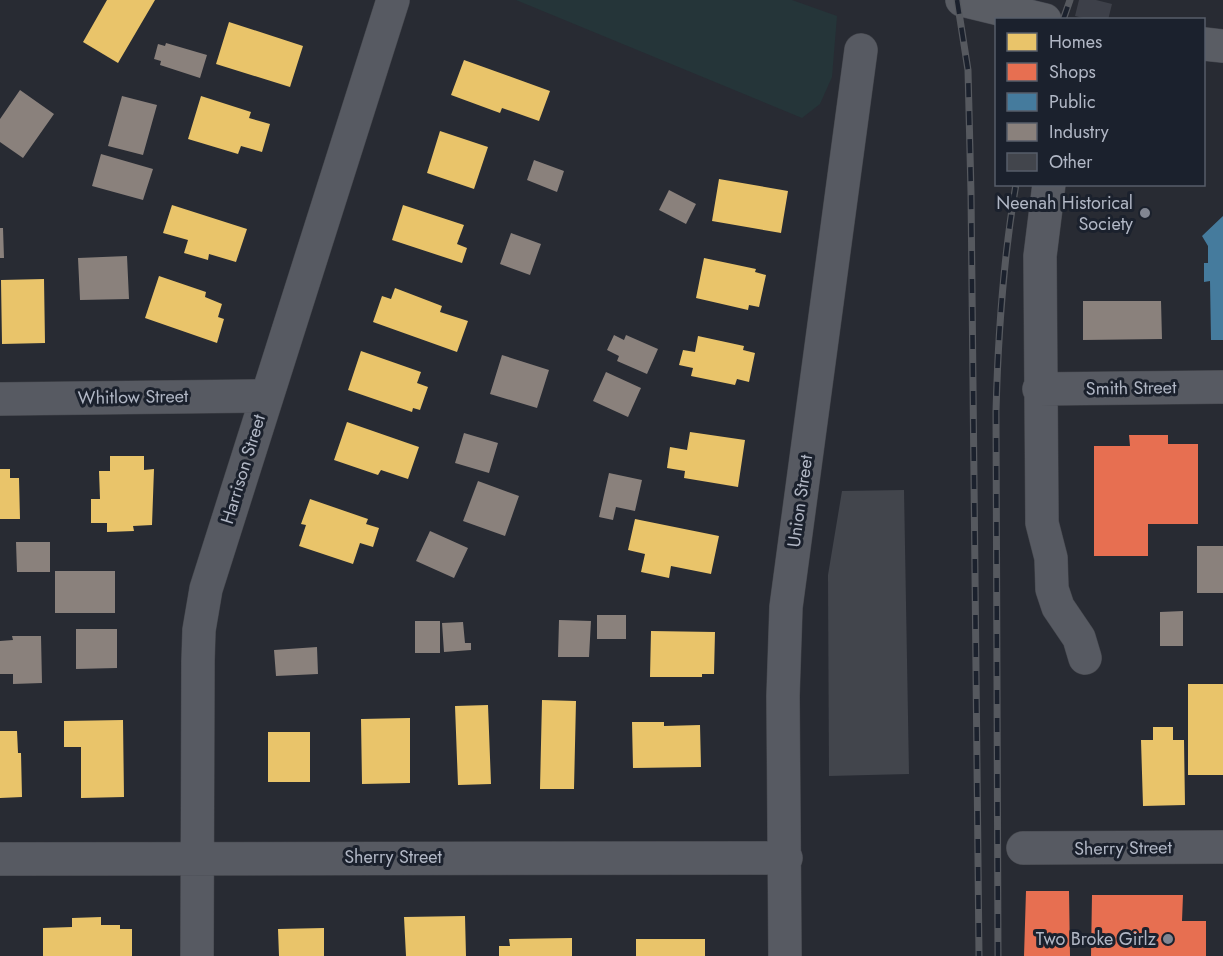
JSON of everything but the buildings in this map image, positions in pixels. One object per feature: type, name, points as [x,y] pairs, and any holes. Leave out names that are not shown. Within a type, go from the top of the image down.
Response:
[{"type":"main road","points":[[962,0],[1037,18]]},
{"type":"main road","points":[[1205,44],[1223,46]]},
{"type":"street","name":"Harrison Street","points":[[197,956],[199,630],[206,589],[393,0]]},
{"type":"street","name":"Union Street","points":[[785,956],[783,696],[786,607],[861,50]]},
{"type":"street","points":[[1049,186],[1040,256],[1039,389],[1042,523],[1051,558],[1052,589],[1058,607],[1078,638],[1085,658]]},
{"type":"street","name":"Smith Street","points":[[1039,389],[1223,387]]},
{"type":"street","name":"Whitlow Street","points":[[0,399],[266,396]]},
{"type":"street","name":"Sherry Street","points":[[1023,848],[1223,847]]},
{"type":"street","name":"Sherry Street","points":[[0,859],[786,858]]},
{"type":"shaded area","points":[[516,0],[792,0],[837,16],[832,77],[820,104],[802,118]]},
{"type":"tunnel","points":[[1092,18],[1096,0]]},
{"type":"railway","points":[[957,0],[968,70],[971,193],[979,956]]},
{"type":"railway","points":[[1064,18],[1070,0]]},
{"type":"railway","points":[[998,956],[996,412],[1002,298],[1016,186]]},
{"type":"place","name":"Neenah Historical Society","points":[[1145,213]]},
{"type":"place","name":"Two Broke Girlz","points":[[1168,939]]}]
